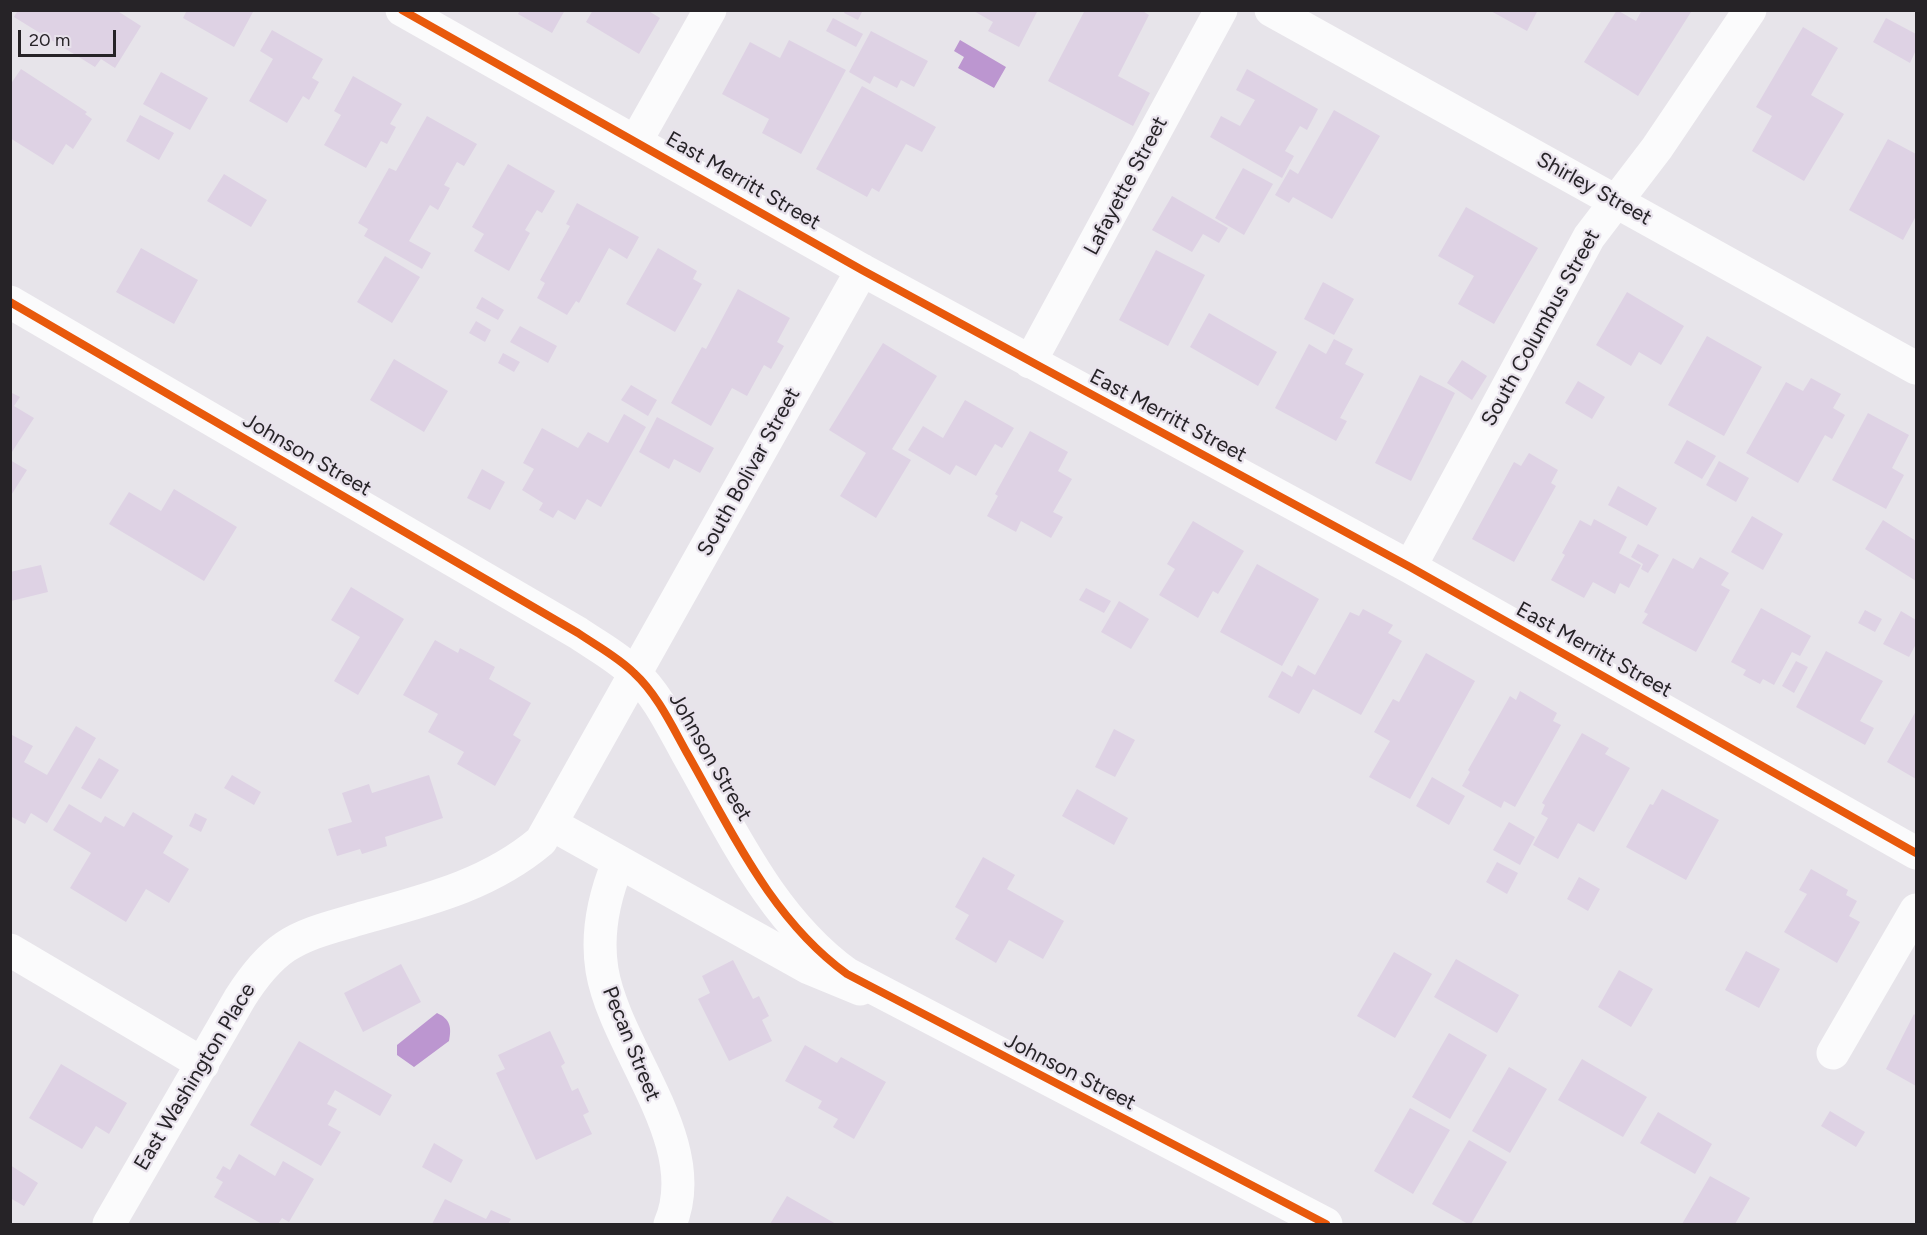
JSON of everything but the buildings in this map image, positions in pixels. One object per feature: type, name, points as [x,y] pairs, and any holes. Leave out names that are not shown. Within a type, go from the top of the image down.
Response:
[{"type":"street","name":"East Merritt Street","points":[[402,10],[862,270],[1410,567],[1917,853]]},
{"type":"street","points":[[636,141],[710,10]]},
{"type":"street","name":"Lafayette Street","points":[[1030,363],[1221,10]]},
{"type":"street","name":"Shirley Street","points":[[1271,10],[1917,368]]},
{"type":"street","name":"South Columbus Street","points":[[1410,567],[1589,237],[1657,148],[1750,10]]},
{"type":"street","name":"South Bolivar Street","points":[[553,825],[862,270]]},
{"type":"street","name":"Johnson Street","points":[[10,302],[578,633],[636,674],[660,706],[763,884],[779,907],[829,962],[885,996],[1326,1224]]},
{"type":"street","name":"Johnson Street","points":[[553,825],[809,968],[847,985],[885,996]]},
{"type":"street","name":"East Washington Place","points":[[109,1224],[251,981],[286,945],[319,930],[467,887],[513,864],[541,841],[553,825]]},
{"type":"street","name":"Pecan Street","points":[[618,863],[605,902],[600,950],[602,971],[614,1008],[670,1138],[676,1175],[676,1198],[670,1224]]},
{"type":"street","points":[[1833,1053],[1917,910]]},
{"type":"street","points":[[10,950],[203,1064]]},
{"type":"shaded area","points":[[960,40],[1006,67],[994,88],[958,68],[964,57],[954,51]]},
{"type":"shaded area","points":[[437,1013],[449,1024],[449,1041],[414,1067],[397,1055],[397,1045]]},
{"type":"cycle path","points":[[402,10],[862,270],[1410,567],[1916,853]]},
{"type":"cycle path","points":[[10,302],[578,633],[628,667],[657,700],[738,843],[775,901],[820,952],[847,974],[1326,1224]]}]
